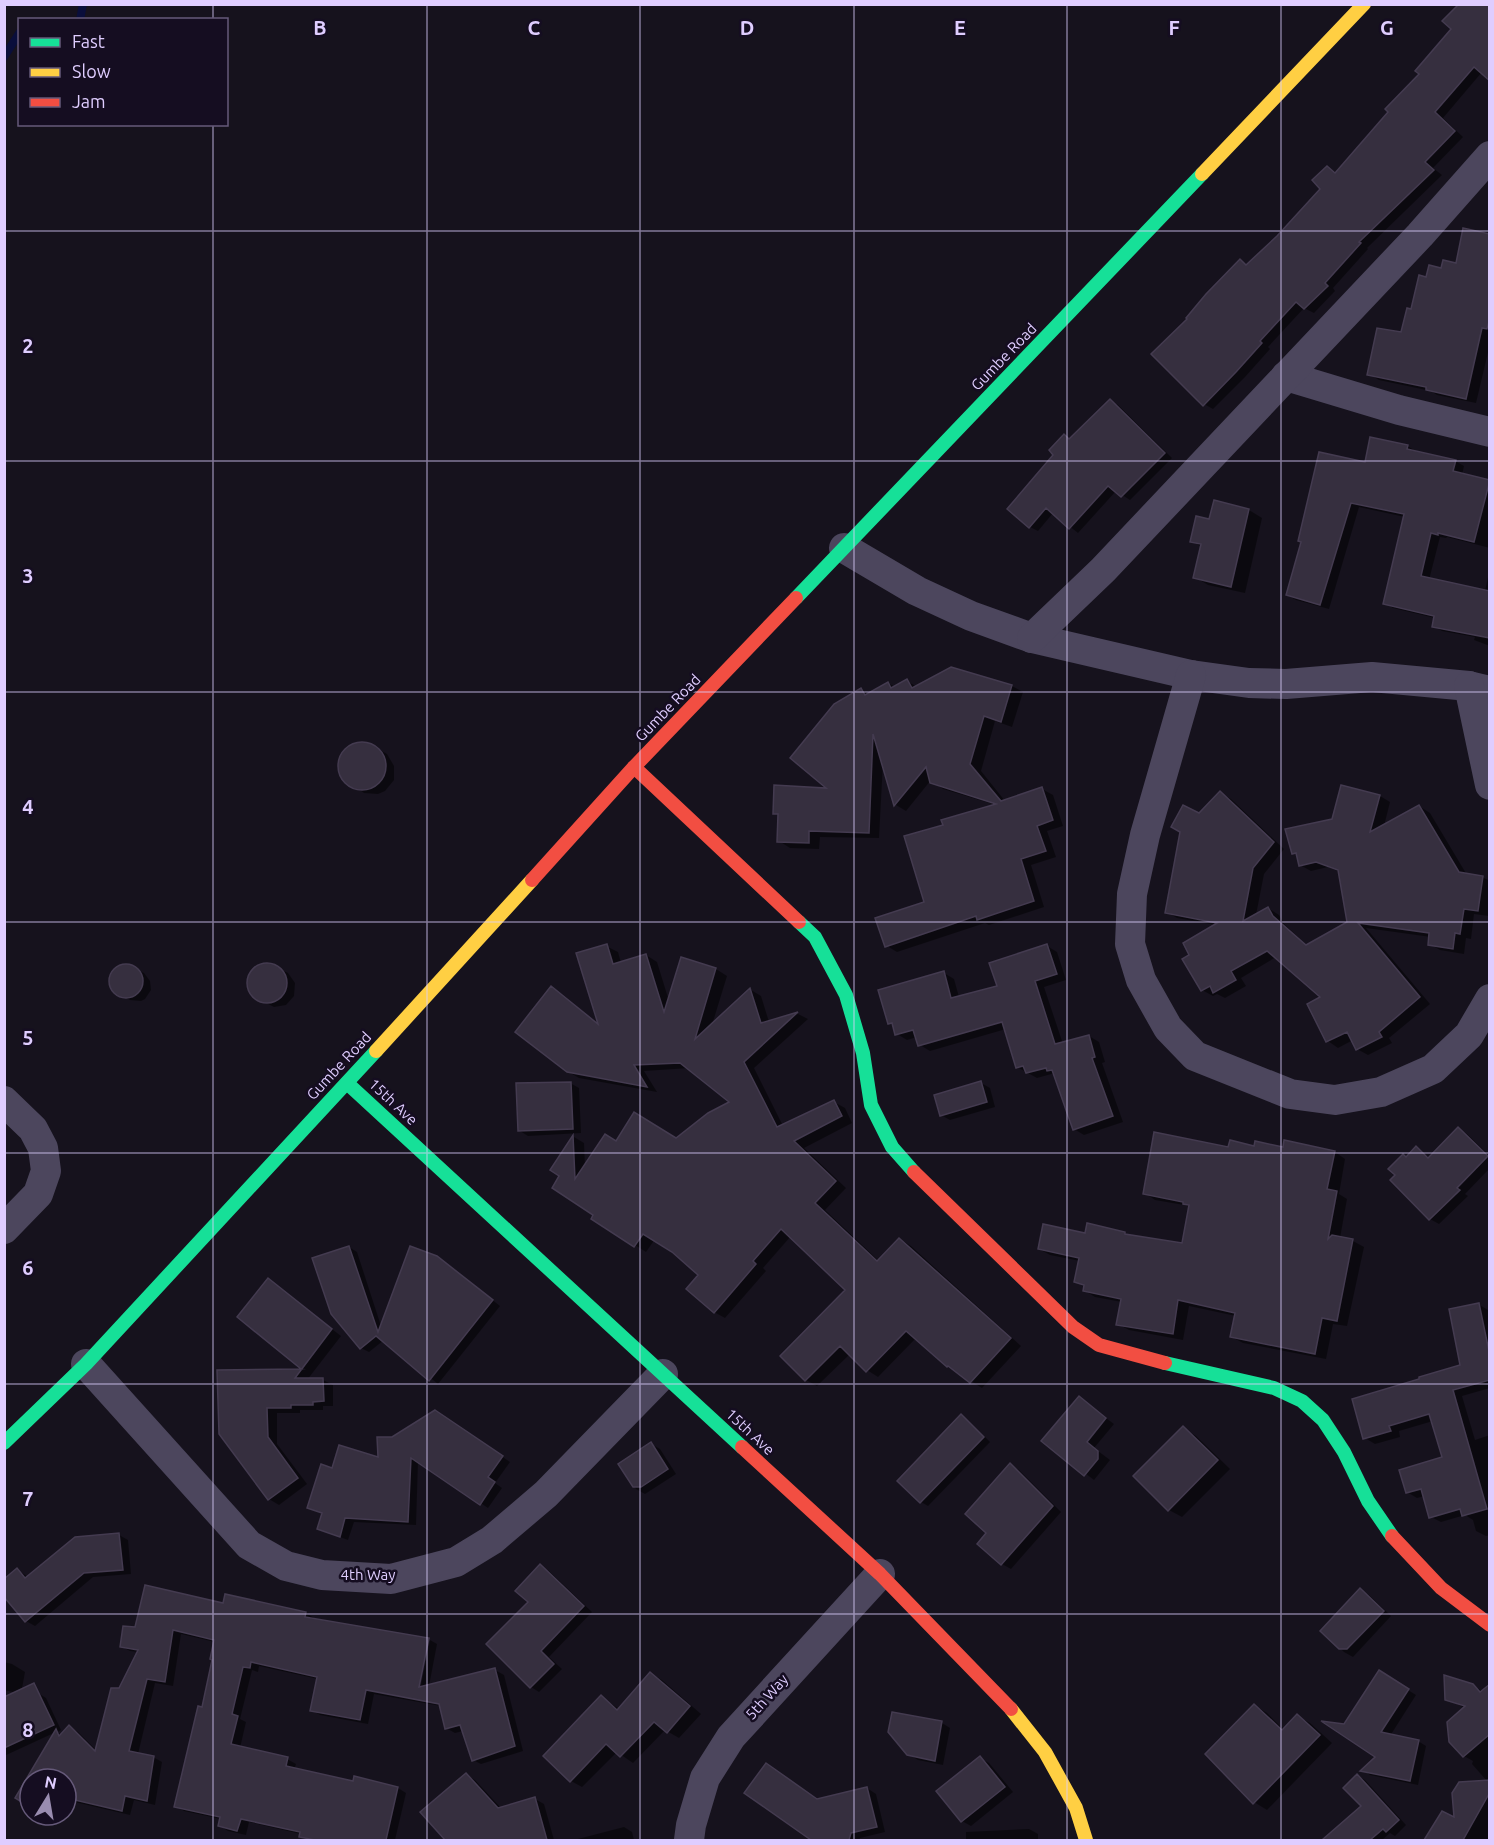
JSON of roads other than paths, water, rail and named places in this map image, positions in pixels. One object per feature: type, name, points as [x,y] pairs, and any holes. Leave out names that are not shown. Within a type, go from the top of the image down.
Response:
[{"type":"street","name":"Gumbe Road","points":[[4,1443],[86,1364],[347,1083],[634,768],[1364,4]]},
{"type":"street","points":[[1032,638],[1103,570],[1420,235],[1479,180],[1490,156]]},
{"type":"street","points":[[1286,376],[1399,410],[1490,432]]},
{"type":"street","points":[[844,548],[917,591],[971,616],[1032,638],[1191,675],[1250,683],[1286,684],[1372,677],[1479,688],[1490,785]]},
{"type":"street","points":[[1191,675],[1145,835],[1132,894],[1130,944],[1141,980],[1168,1028],[1195,1056],[1290,1094],[1335,1100],[1381,1092],[1433,1069],[1469,1035],[1490,999]]},
{"type":"street","points":[[634,768],[815,937],[846,995],[863,1053],[871,1105],[892,1147],[921,1179],[1073,1327],[1099,1345],[1138,1357],[1274,1388],[1302,1401],[1323,1420],[1344,1452],[1368,1501],[1394,1539],[1441,1588],[1490,1625]]},
{"type":"street","name":"15th Ave","points":[[347,1083],[880,1574],[1013,1711],[1045,1752],[1076,1808],[1086,1840]]},
{"type":"street","points":[[4,1101],[33,1129],[43,1148],[46,1171],[38,1194],[4,1229]]},
{"type":"street","name":"4th Way","points":[[86,1364],[249,1545],[286,1566],[322,1575],[391,1578],[456,1562],[492,1540],[546,1494],[663,1374]]},
{"type":"street","name":"5th Way","points":[[689,1840],[691,1825],[705,1778],[731,1737],[880,1574]]},
{"type":"waterway","points":[[80,18],[83,4]]},
{"type":"waterway","points":[[4,57],[18,35]]}]
